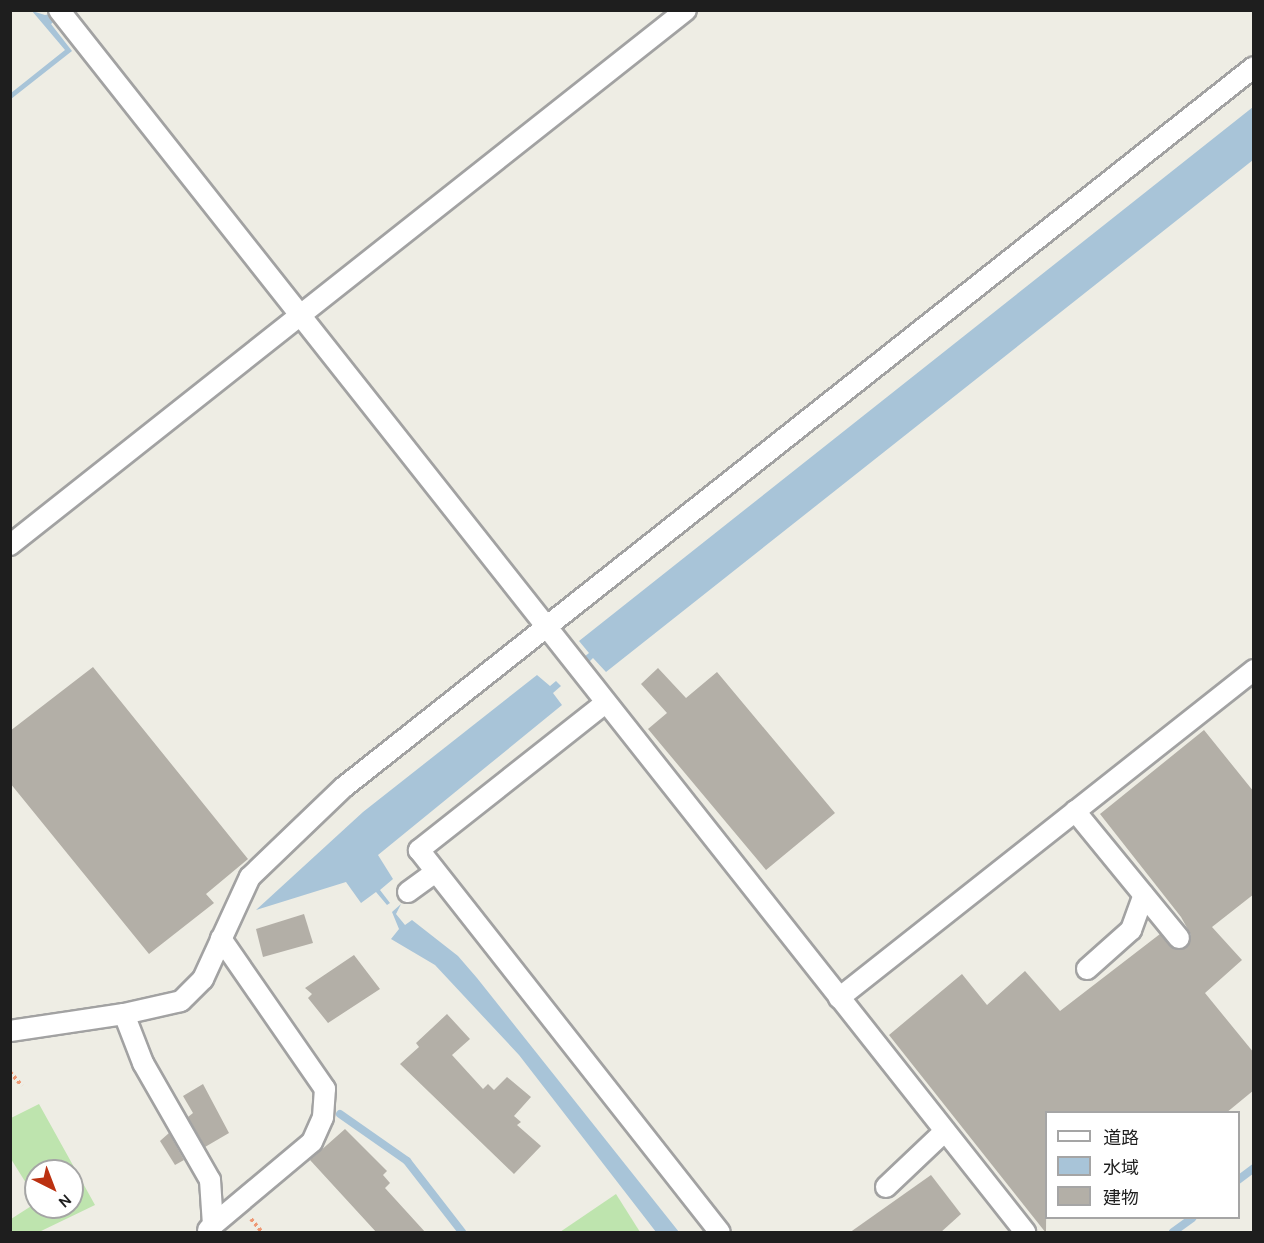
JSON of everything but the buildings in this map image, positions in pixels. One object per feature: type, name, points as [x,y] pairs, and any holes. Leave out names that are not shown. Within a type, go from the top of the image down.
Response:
[{"type":"street","points":[[59,10],[604,704],[1025,1233]]},
{"type":"street","points":[[10,545],[300,318],[686,10]]},
{"type":"street","points":[[10,1031],[124,1014],[181,1001],[203,979],[250,877],[344,787],[1254,67]]},
{"type":"street","points":[[839,998],[1254,670]]},
{"type":"street","points":[[604,704],[419,850],[720,1233]]},
{"type":"street","points":[[1075,811],[1179,938]]},
{"type":"street","points":[[408,892],[436,872]]},
{"type":"street","points":[[1087,969],[1131,930],[1144,895]]},
{"type":"street","points":[[209,1229],[312,1142],[323,1117],[325,1089],[221,939]]},
{"type":"street","points":[[124,1014],[143,1063],[210,1180],[209,1229]]},
{"type":"street","points":[[886,1187],[945,1131]]},
{"type":"path","points":[[10,1072],[22,1086]]},
{"type":"green space","points":[[39,1104],[69,1159],[24,1159],[24,1180],[11,1159],[11,1118]]},
{"type":"green space","points":[[84,1185],[95,1205],[84,1210]]},
{"type":"green space","points":[[616,1194],[640,1232],[560,1232]]},
{"type":"green space","points":[[24,1211],[24,1219],[66,1219],[39,1232],[11,1232],[11,1219]]},
{"type":"water","points":[[32,11],[45,15],[66,11],[51,24],[72,51],[11,99],[11,93],[65,50]]},
{"type":"water","points":[[1253,107],[1253,160],[606,672],[593,658],[589,662],[584,657],[589,653],[579,641]]},
{"type":"water","points":[[537,675],[550,686],[556,681],[561,686],[553,693],[562,705],[378,855],[393,879],[380,890],[390,903],[387,905],[376,892],[361,903],[346,882],[256,910],[363,812]]},
{"type":"water","points":[[401,904],[396,914],[405,925],[412,920],[458,956],[679,1232],[656,1232],[519,1055],[435,965],[391,939],[399,929],[392,912]]},
{"type":"waterway","points":[[340,1114],[407,1161],[462,1232]]},
{"type":"waterway","points":[[1240,1178],[1254,1168]]},
{"type":"waterway","points":[[1173,1232],[1191,1219]]}]
